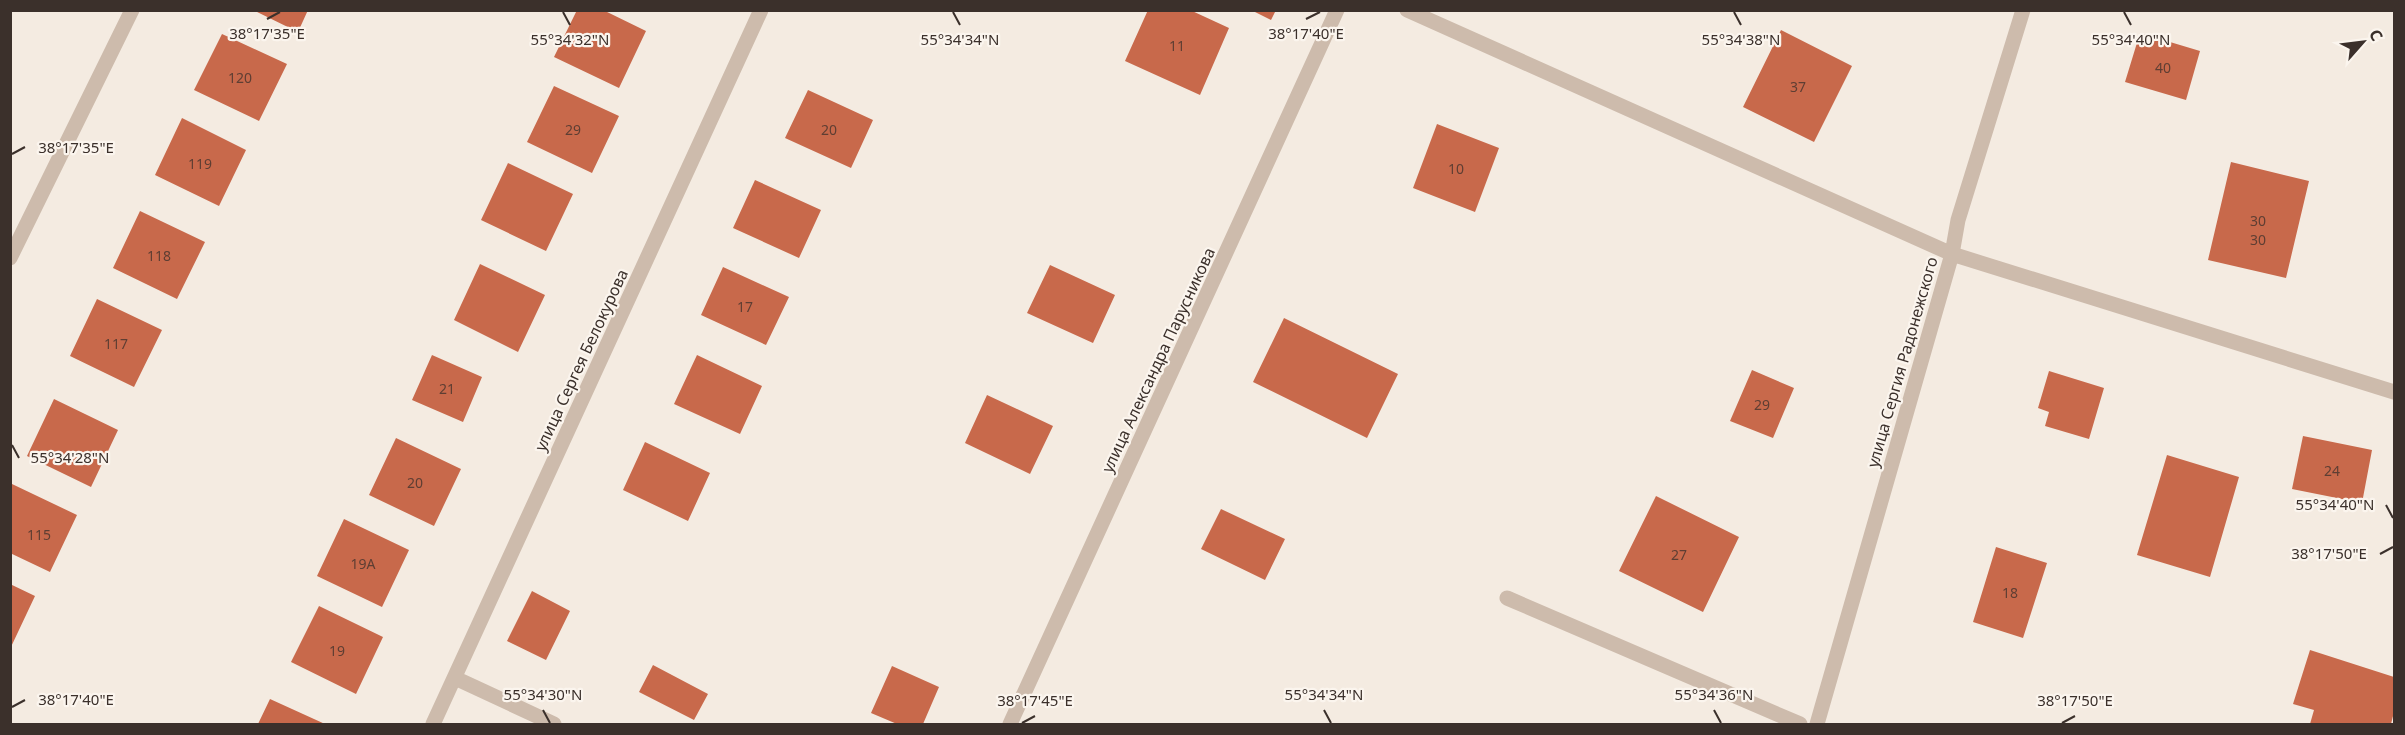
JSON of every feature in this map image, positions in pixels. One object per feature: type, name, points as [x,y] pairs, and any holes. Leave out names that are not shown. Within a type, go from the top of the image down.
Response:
[{"type":"street","points":[[10,258],[132,10]]},
{"type":"street","name":"улица Сергея Белокурова","points":[[434,724],[761,10]]},
{"type":"street","name":"улица Александра Парусникова","points":[[1010,724],[1336,10]]},
{"type":"street","points":[[1407,10],[1952,254],[2394,392]]},
{"type":"street","name":"улица Сергия Радонежского","points":[[1817,724],[1952,254],[1958,220],[2023,10]]},
{"type":"street","points":[[1508,598],[1800,724]]},
{"type":"street","points":[[454,678],[554,724]]},
{"type":"building","points":[[253,10],[308,10],[298,32]]},
{"type":"building","points":[[577,10],[603,10],[646,31],[619,88],[554,57]]},
{"type":"building","points":[[1148,10],[1190,10],[1229,28],[1200,95],[1125,61]]},
{"type":"building","points":[[1251,10],[1276,10],[1271,20]]},
{"type":"building","points":[[1781,30],[1852,66],[1814,142],[1743,107]]},
{"type":"building","points":[[2140,33],[2200,51],[2186,100],[2125,82]]},
{"type":"building","points":[[222,34],[287,64],[259,121],[194,90]]},
{"type":"building","points":[[554,86],[619,116],[592,173],[527,142]]},
{"type":"building","points":[[808,90],[873,120],[851,168],[785,138]]},
{"type":"building","points":[[182,118],[246,150],[219,206],[155,175]]},
{"type":"building","points":[[1437,124],[1499,148],[1475,212],[1413,188]]},
{"type":"building","points":[[2231,162],[2309,181],[2286,278],[2208,260]]},
{"type":"building","points":[[508,163],[573,194],[546,251],[481,220]]},
{"type":"building","points":[[755,180],[821,210],[799,258],[733,228]]},
{"type":"building","points":[[140,211],[205,242],[177,299],[113,268]]},
{"type":"building","points":[[480,264],[545,295],[518,352],[454,320]]},
{"type":"building","points":[[1050,265],[1115,295],[1093,343],[1027,313]]},
{"type":"building","points":[[723,267],[789,297],[766,345],[701,315]]},
{"type":"building","points":[[97,299],[162,330],[134,387],[70,356]]},
{"type":"building","points":[[1284,318],[1398,374],[1367,438],[1253,382]]},
{"type":"building","points":[[432,355],[482,377],[463,422],[412,400]]},
{"type":"building","points":[[697,355],[762,386],[740,434],[674,404]]},
{"type":"building","points":[[1752,370],[1794,388],[1773,438],[1730,421]]},
{"type":"building","points":[[2049,371],[2104,388],[2089,439],[2045,426],[2049,412],[2038,408]]},
{"type":"building","points":[[987,395],[1053,426],[1030,474],[965,443]]},
{"type":"building","points":[[54,399],[118,430],[91,487],[27,456]]},
{"type":"building","points":[[2303,436],[2372,450],[2362,503],[2292,489]]},
{"type":"building","points":[[396,438],[461,469],[434,526],[369,495]]},
{"type":"building","points":[[645,442],[710,473],[688,521],[623,490]]},
{"type":"building","points":[[2167,455],[2239,477],[2210,577],[2137,555]]},
{"type":"building","points":[[12,484],[77,515],[50,572],[10,553],[10,488]]},
{"type":"building","points":[[1656,496],[1739,537],[1703,612],[1619,571]]},
{"type":"building","points":[[1221,509],[1285,539],[1265,580],[1201,549]]},
{"type":"building","points":[[344,519],[409,550],[382,607],[317,576]]},
{"type":"building","points":[[1996,547],[2047,563],[2023,638],[1973,622]]},
{"type":"building","points":[[10,584],[35,596],[10,649]]},
{"type":"building","points":[[532,591],[570,611],[546,660],[507,641]]},
{"type":"building","points":[[319,606],[383,637],[356,694],[291,662]]},
{"type":"building","points":[[2310,650],[2394,677],[2394,712],[2391,724],[2310,724],[2314,710],[2293,704]]},
{"type":"building","points":[[653,665],[708,694],[694,720],[639,692]]},
{"type":"building","points":[[892,666],[939,687],[923,724],[897,724],[871,713]]},
{"type":"building","points":[[270,699],[325,724],[258,724]]}]
